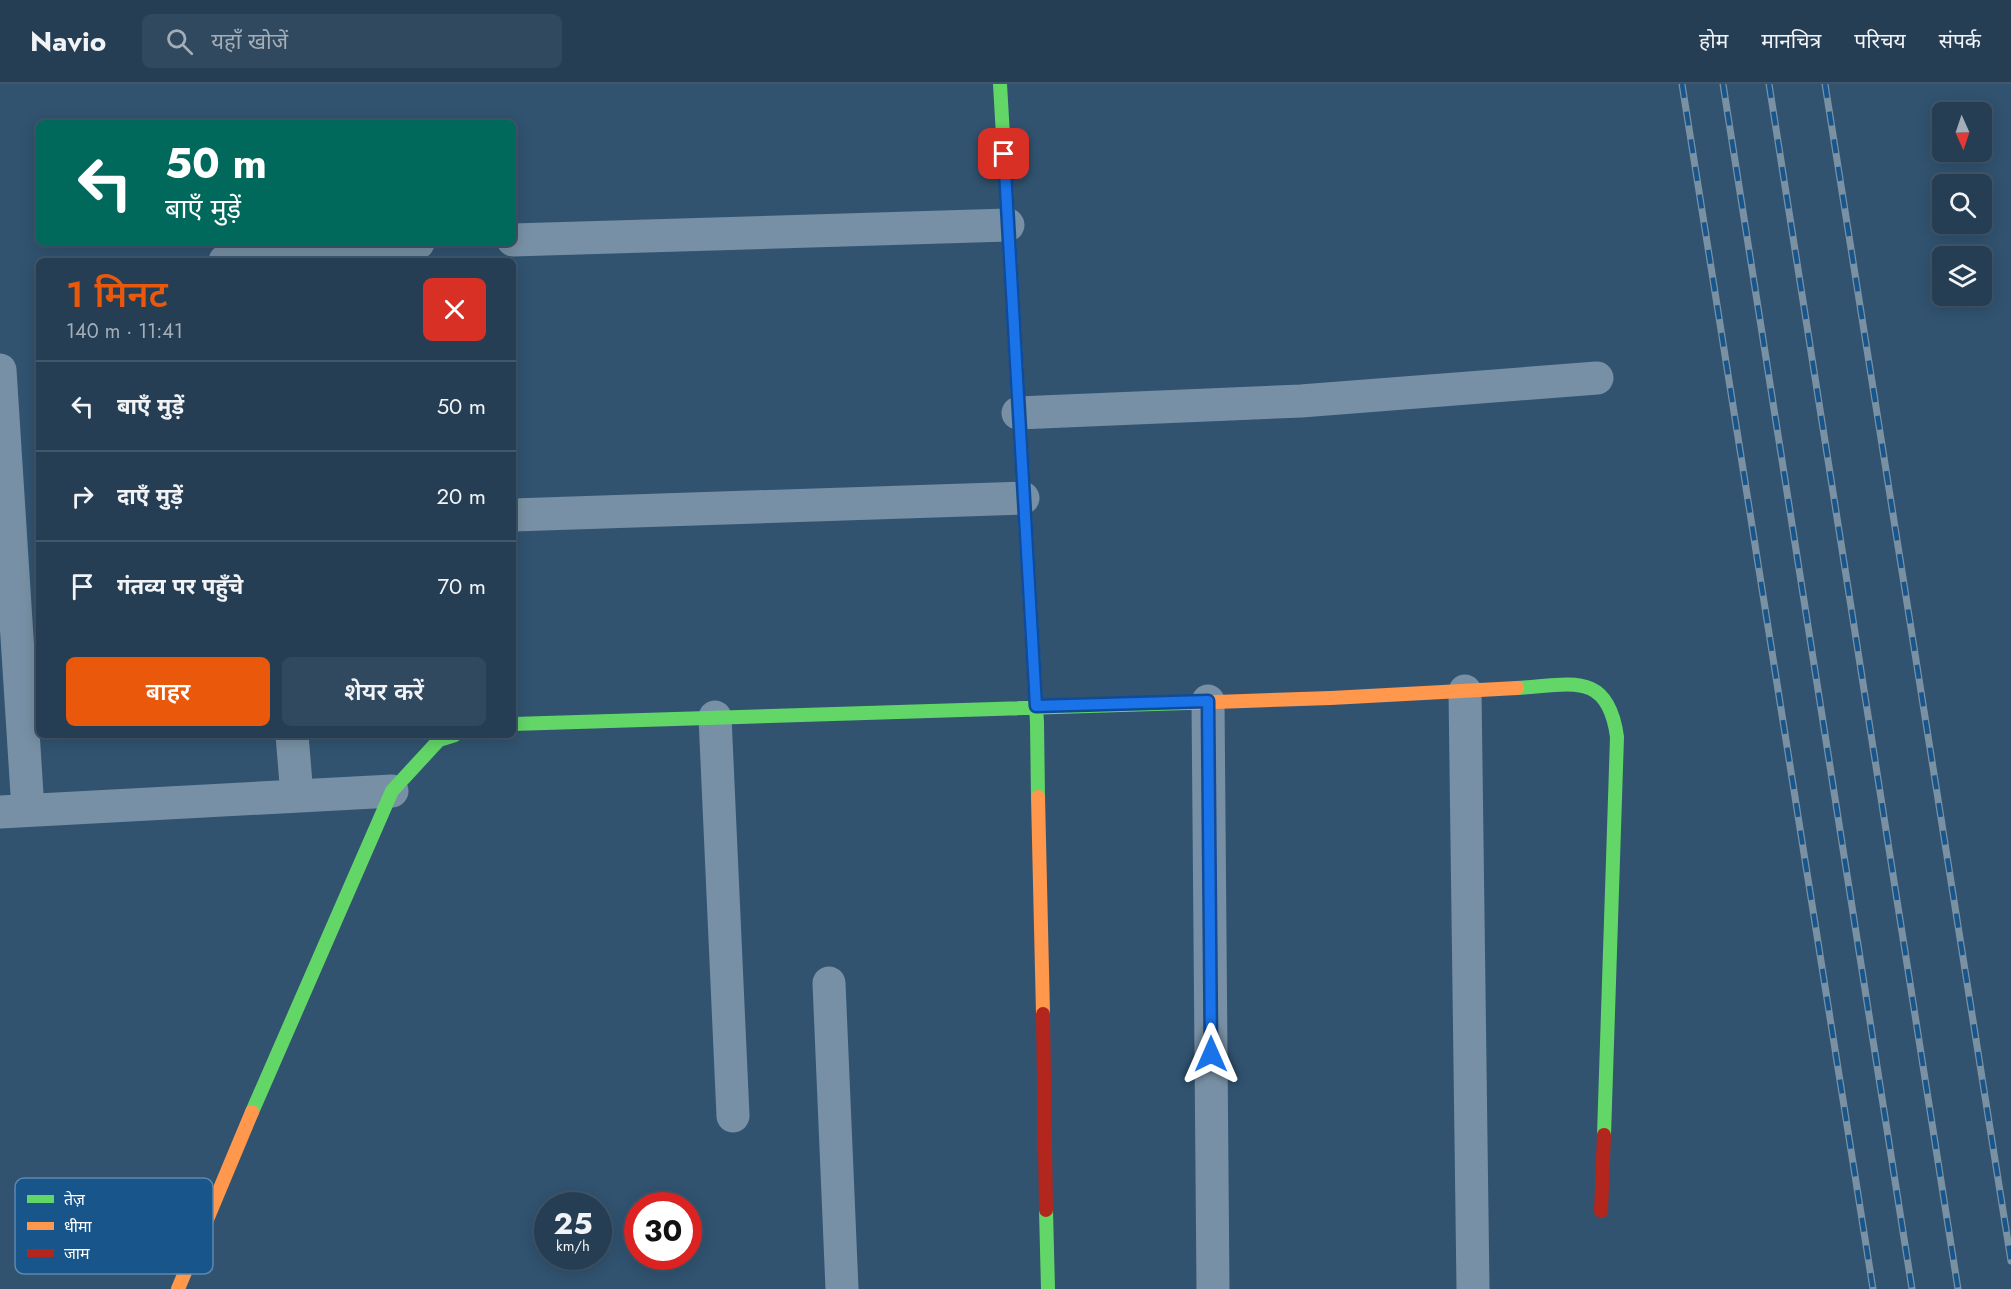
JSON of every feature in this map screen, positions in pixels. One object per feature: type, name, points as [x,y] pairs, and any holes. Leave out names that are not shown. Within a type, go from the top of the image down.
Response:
[{"type":"street","points":[[1000,84],[1036,706],[1048,1289]]},
{"type":"street","points":[[516,240],[1008,225]]},
{"type":"street","points":[[254,258],[369,246]]},
{"type":"street","points":[[0,370],[14,811],[392,791]]},
{"type":"street","points":[[1018,413],[1301,401],[1597,378]]},
{"type":"street","points":[[516,515],[1023,498]]},
{"type":"street","points":[[516,724],[1330,698],[1576,685],[1597,691],[1607,701],[1615,718],[1617,737],[1601,1211]]},
{"type":"street","points":[[1465,691],[1473,1289]]},
{"type":"street","points":[[1208,701],[1213,1289]]},
{"type":"street","points":[[716,717],[733,1116]]},
{"type":"street","points":[[292,738],[297,796]]},
{"type":"street","points":[[213,1206],[392,791],[439,740],[445,738]]},
{"type":"street","points":[[829,983],[842,1289]]},
{"type":"street","points":[[178,1289],[184,1274]]},
{"type":"railway","points":[[1682,84],[1873,1289]]},
{"type":"railway","points":[[1723,84],[1912,1289]]},
{"type":"railway","points":[[1769,84],[1958,1289]]},
{"type":"railway","points":[[1825,84],[2011,1261]]},
{"type":"traffic: fast","points":[[1000,84],[1037,723],[1038,797]]},
{"type":"traffic: fast","points":[[1517,688],[1570,685],[1583,686],[1595,691],[1605,701],[1612,716],[1617,737],[1604,1135]]},
{"type":"traffic: fast","points":[[516,724],[1187,703]]},
{"type":"traffic: fast","points":[[252,1112],[392,791],[439,740],[445,738]]},
{"type":"traffic: fast","points":[[1046,1210],[1048,1289]]},
{"type":"traffic: slow","points":[[1187,703],[1517,688]]},
{"type":"traffic: slow","points":[[1038,797],[1043,1014]]},
{"type":"traffic: slow","points":[[213,1205],[252,1112]]},
{"type":"traffic: slow","points":[[178,1289],[184,1274]]},
{"type":"traffic: jam","points":[[1043,1014],[1046,1210]]},
{"type":"traffic: jam","points":[[1601,1211],[1604,1135]]},
{"type":"route","points":[[1004,154],[1036,706],[1208,701],[1211,1054]]}]
